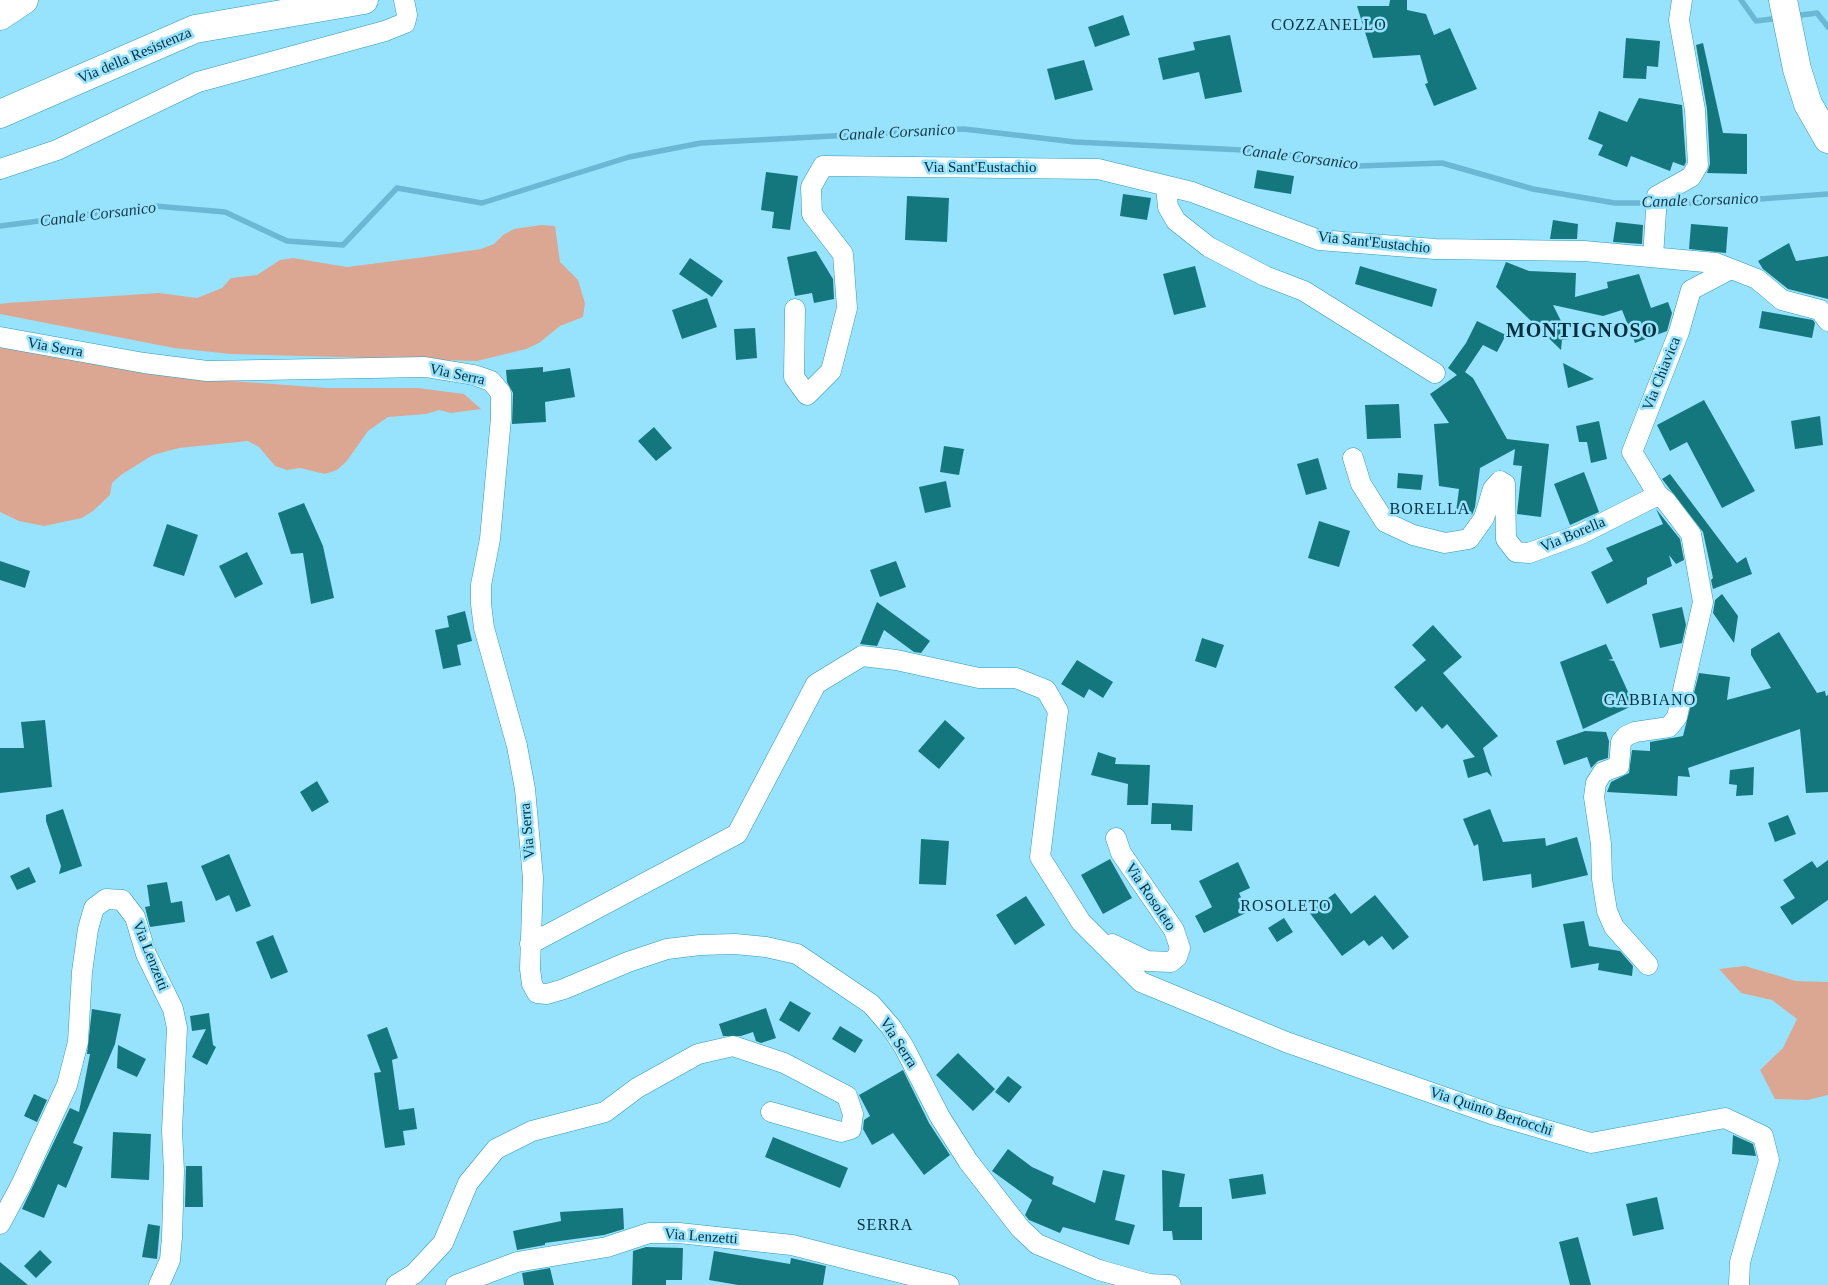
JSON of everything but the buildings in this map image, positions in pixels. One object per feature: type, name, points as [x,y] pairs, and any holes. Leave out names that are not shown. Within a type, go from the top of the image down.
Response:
[{"type":"street","points":[[0,16],[24,0]]},
{"type":"street","name":"Via della Resistenza","points":[[0,114],[194,29],[364,0]]},
{"type":"street","points":[[0,169],[57,150],[198,82],[385,31],[405,23],[408,15],[404,0]]},
{"type":"street","points":[[1653,257],[1657,196],[1691,177],[1698,165],[1695,110],[1679,20],[1682,0]]},
{"type":"street","points":[[1783,0],[1797,69],[1808,104],[1828,139]]},
{"type":"street","name":"Via Sant'Eustachio","points":[[795,309],[794,377],[807,394],[831,371],[847,308],[843,254],[812,214],[811,188],[822,166],[1098,169],[1192,192],[1319,240],[1435,249],[1584,251],[1716,263],[1757,279],[1782,300],[1820,310],[1828,321]]},
{"type":"street","points":[[1166,186],[1168,207],[1176,221],[1209,247],[1265,276],[1304,291],[1435,373]]},
{"type":"street","name":"Via Chiavica","points":[[1658,495],[1632,452],[1679,332],[1691,290],[1731,269]]},
{"type":"street","name":"Via Serra","points":[[0,337],[144,363],[207,371],[425,367],[474,375],[491,381],[501,393],[501,418],[495,491],[480,604],[484,628],[518,746],[525,788],[532,878],[530,944],[532,984],[537,992],[547,994],[667,949],[700,945],[735,944],[766,947],[797,954],[871,1004],[892,1027],[940,1117],[968,1161],[1020,1228],[1037,1244],[1099,1270],[1149,1284],[1171,1285]]},
{"type":"street","name":"Via Borella","points":[[1353,458],[1361,484],[1384,522],[1413,535],[1445,543],[1469,539],[1484,518],[1493,489],[1500,481],[1505,484],[1506,539],[1516,552],[1529,554],[1581,534],[1658,495]]},
{"type":"street","points":[[1648,965],[1614,927],[1607,912],[1602,879],[1601,844],[1594,797],[1596,783],[1603,772],[1618,766],[1621,742],[1626,736],[1635,732],[1669,728],[1677,717],[1703,602],[1691,534],[1666,501],[1658,495]]},
{"type":"street","points":[[530,944],[737,834],[816,684],[862,656],[896,660],[978,678],[1016,678],[1046,690],[1058,711],[1040,857],[1080,922],[1096,937]]},
{"type":"street","name":"Via Rosoleto","points":[[1096,937],[1147,961],[1171,962],[1177,957],[1180,948],[1174,930],[1121,853],[1116,838]]},
{"type":"street","name":"Via Lenzetti","points":[[0,1224],[21,1185],[67,1084],[78,1042],[82,972],[88,929],[94,908],[106,899],[122,900],[135,917],[146,954],[173,1009],[178,1028],[172,1130],[174,1171],[172,1237],[170,1260],[159,1285]]},
{"type":"street","name":"Via Quinto Bertocchi","points":[[1096,937],[1141,982],[1286,1042],[1495,1115],[1591,1143],[1725,1118],[1763,1136],[1769,1160],[1740,1262],[1739,1285]]},
{"type":"street","points":[[396,1285],[414,1274],[443,1243],[468,1183],[496,1149],[532,1131],[606,1112],[637,1088],[698,1054],[733,1046],[784,1063],[846,1096],[853,1114],[851,1129],[841,1132],[771,1112]]},
{"type":"street","name":"Via Lenzetti","points":[[456,1285],[517,1262],[608,1247],[649,1234],[680,1233],[792,1245],[949,1285]]},
{"type":"shaded area","points":[[541,225],[555,226],[560,262],[578,280],[585,303],[583,317],[560,326],[539,343],[526,349],[477,361],[231,354],[174,348],[0,314],[0,304],[7,303],[159,293],[197,298],[222,288],[231,278],[257,275],[280,260],[293,258],[347,267],[425,257],[481,249],[494,244],[503,235],[514,229]]},
{"type":"shaded area","points":[[0,343],[191,378],[327,388],[418,388],[464,394],[481,409],[451,413],[439,410],[426,414],[388,417],[368,431],[346,462],[337,470],[325,474],[300,468],[287,470],[275,466],[259,447],[248,441],[179,448],[153,455],[121,475],[112,483],[110,495],[93,511],[82,518],[44,526],[19,521],[0,512]]},
{"type":"shaded area","points":[[1745,966],[1796,981],[1828,982],[1828,1095],[1808,1100],[1775,1099],[1760,1070],[1783,1048],[1797,1019],[1772,1000],[1741,993],[1719,969]]},
{"type":"waterway","points":[[1741,0],[1756,21],[1780,18]]},
{"type":"waterway","points":[[1794,16],[1817,13],[1828,27]]},
{"type":"waterway","name":"Canale Corsanico","points":[[0,226],[155,206],[225,212],[287,241],[343,245],[397,188],[482,203],[629,157],[701,143],[964,129],[1075,142],[1264,151],[1358,166],[1442,163],[1533,189],[1615,203],[1705,203],[1828,194]]},
{"type":"district","name":"COZZANELLO","points":[[1329,26]]},
{"type":"district","name":"MONTIGNOSO","points":[[1582,332]]},
{"type":"district","name":"BORELLA","points":[[1430,510]]},
{"type":"district","name":"GABBIANO","points":[[1650,701]]},
{"type":"district","name":"ROSOLETO","points":[[1286,907]]},
{"type":"district","name":"SERRA","points":[[885,1226]]}]
